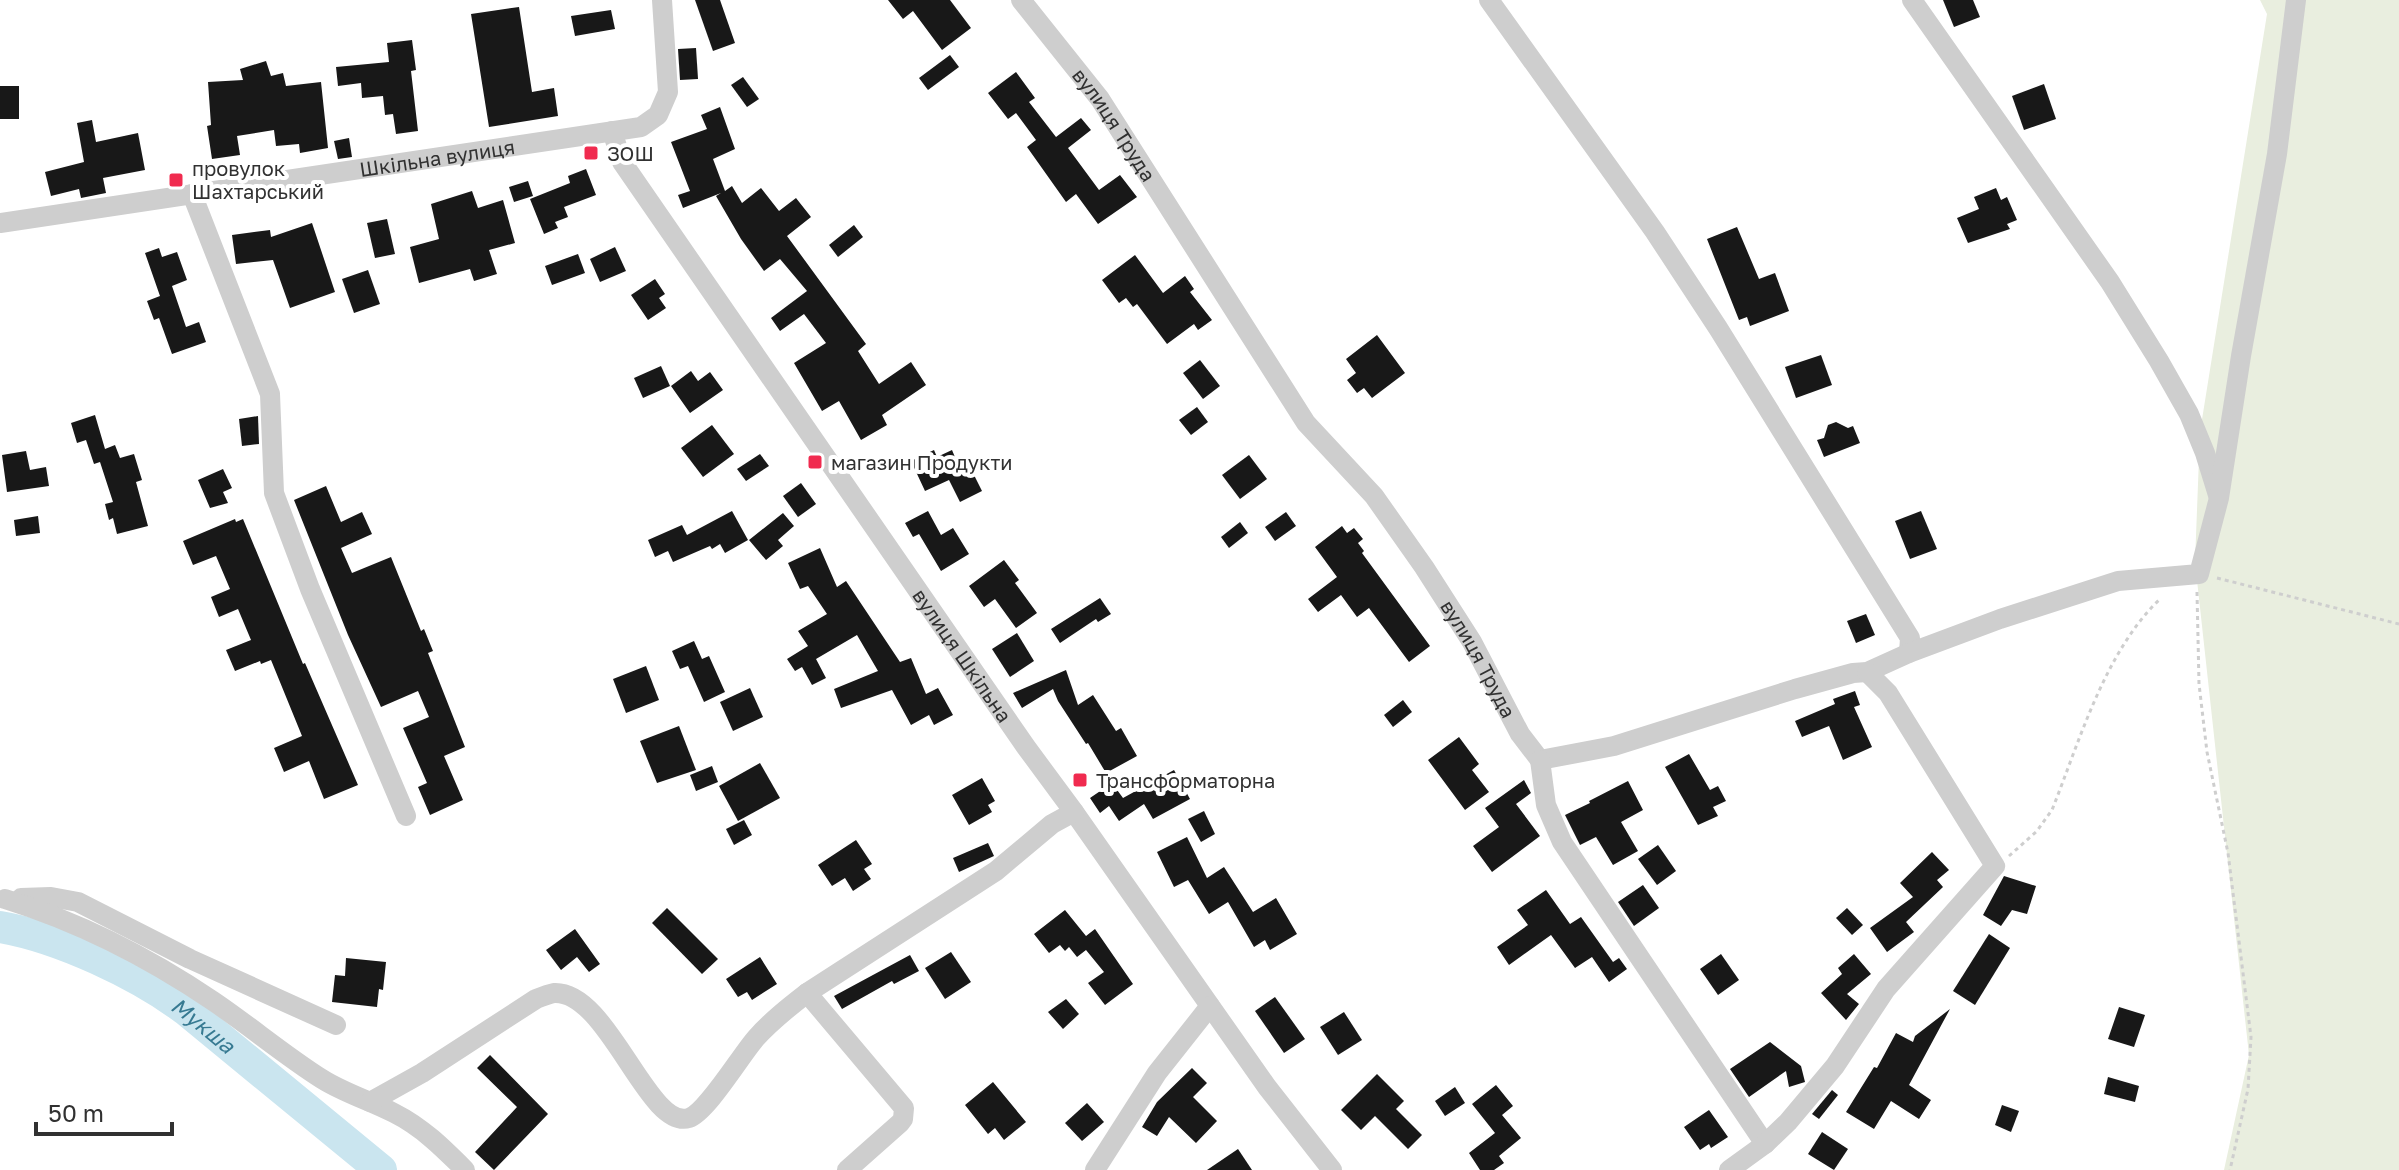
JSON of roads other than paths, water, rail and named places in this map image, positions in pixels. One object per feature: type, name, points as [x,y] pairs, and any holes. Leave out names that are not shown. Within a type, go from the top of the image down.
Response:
[{"type":"street","name":"Шкільна вулиця","points":[[0,223],[641,127],[658,115],[668,92],[662,0]]},
{"type":"street","name":"вулиця Труда","points":[[1021,0],[1100,99],[1306,423],[1374,496],[1449,603],[1520,734],[1540,760]]},
{"type":"street","points":[[1489,0],[1618,178],[1718,328],[1910,638],[1909,653]]},
{"type":"street","points":[[1912,0],[2110,282],[2159,361],[2189,414],[2219,498]]},
{"type":"street","points":[[1765,1144],[1562,842],[1546,805],[1540,760],[1614,746],[1795,689],[1867,672],[1909,653],[2079,592],[2118,581],[2199,574],[2219,498],[2277,154],[2296,0]]},
{"type":"street","name":"вулиця Шкільна","points":[[612,131],[622,162],[1017,735],[1267,1087],[1332,1170]]},
{"type":"street","points":[[192,194],[270,394],[274,493],[310,589],[406,816]]},
{"type":"street","points":[[1729,1170],[1765,1144],[1788,1122],[1835,1066],[1886,989],[1995,866],[1888,693],[1867,672]]},
{"type":"street","points":[[370,1102],[422,1073],[536,999],[554,993],[570,996],[585,1006],[666,1111],[679,1118],[690,1117],[712,1096],[757,1037],[807,993],[984,879],[1052,824],[1074,812]]},
{"type":"street","points":[[336,1025],[190,959],[78,902],[51,897],[5,899],[54,914],[103,936],[212,1000],[325,1081],[397,1114],[434,1139],[465,1170]]},
{"type":"street","points":[[807,993],[904,1108],[900,1123],[847,1170]]},
{"type":"street","points":[[1095,1170],[1157,1073],[1210,1006]]},
{"type":"waterway","name":"Мукша","points":[[0,927],[72,948],[122,971],[167,997],[381,1170]]},
{"type":"place","name":"ЗОШ","points":[[591,153]]},
{"type":"place","name":"провулок Шахтарський","points":[[176,180]]},
{"type":"place","name":"магазин Продукти","points":[[815,462]]},
{"type":"place","name":"Трансформаторна","points":[[1080,780]]}]
